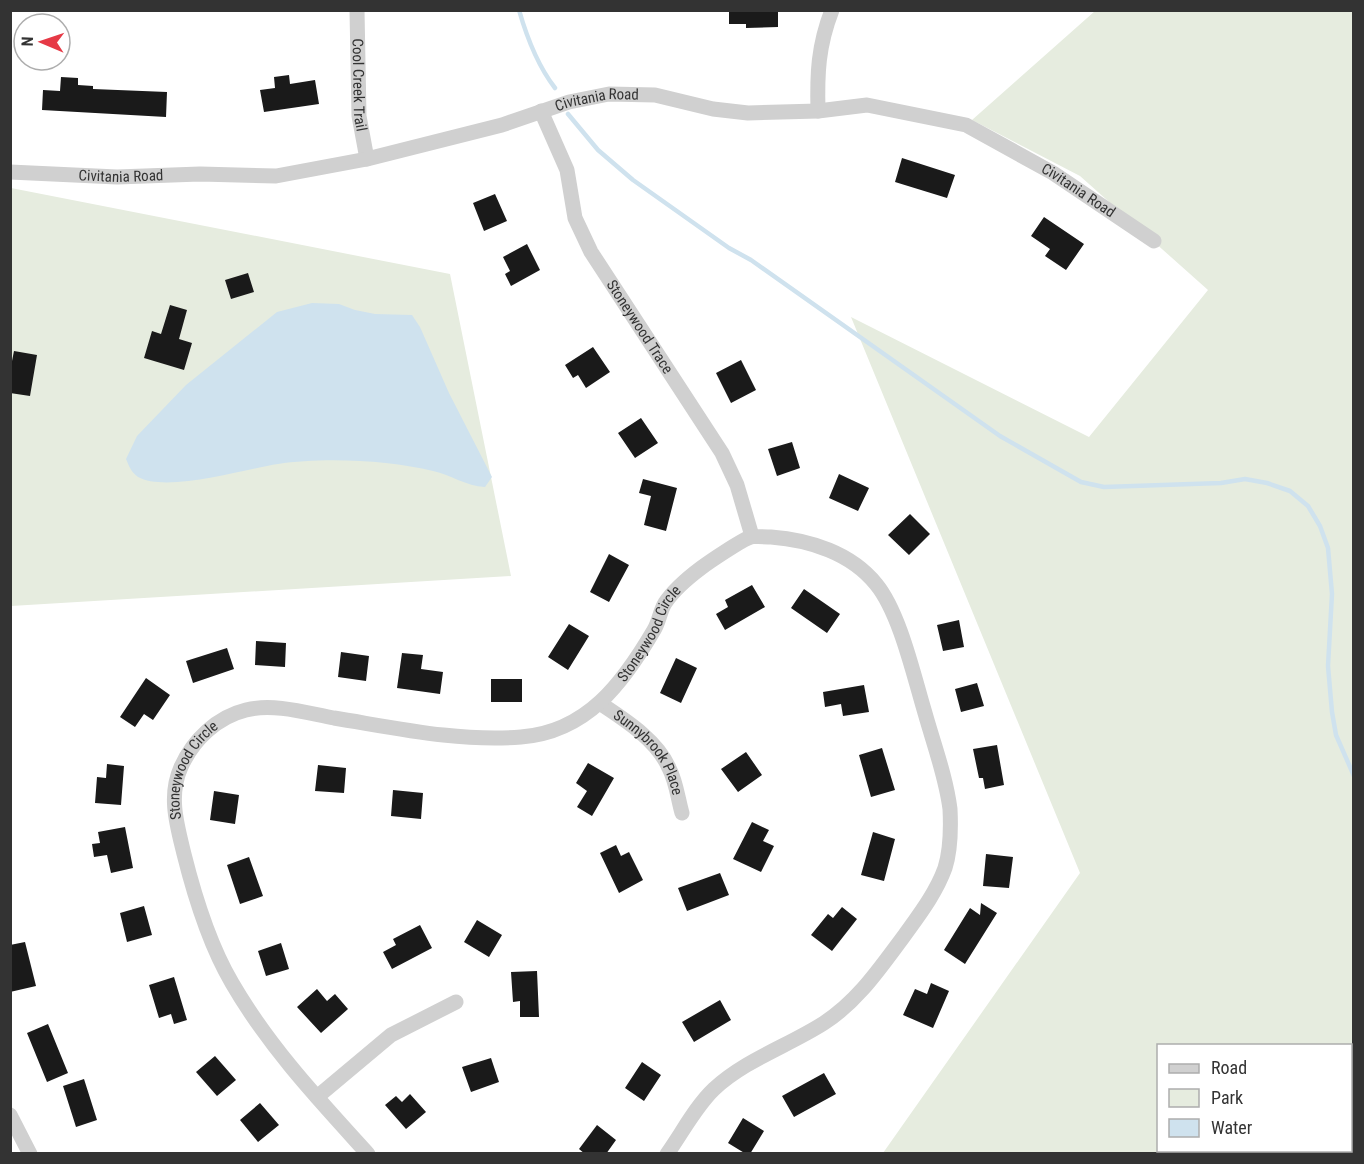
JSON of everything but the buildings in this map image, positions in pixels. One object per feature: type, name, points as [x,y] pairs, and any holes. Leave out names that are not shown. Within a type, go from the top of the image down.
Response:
[{"type":"street","name":"Cool Creek Trail","points":[[357,10],[359,116],[368,159]]},
{"type":"street","points":[[818,111],[819,56],[823,34],[832,10]]},
{"type":"street","name":"Civitania Road","points":[[10,172],[117,177],[200,174],[276,176],[368,159],[502,125],[588,97],[630,93],[655,95],[713,109],[748,113],[818,111],[867,105],[966,125],[1053,173],[1154,241]]},
{"type":"street","name":"Stoneywood Trace","points":[[541,111],[567,170],[575,218],[591,252],[722,453],[737,485],[752,536]]},
{"type":"street","points":[[667,1154],[703,1101],[716,1087],[772,1050],[822,1024],[861,992],[911,927],[930,897],[949,854],[951,826],[945,780],[902,635],[884,596],[875,582],[834,551],[791,538],[752,536]]},
{"type":"street","name":"Stoneywood Circle","points":[[368,1154],[267,1037],[230,980],[204,920],[174,813],[178,773],[195,742],[216,724],[241,711],[253,709],[287,710],[485,740],[530,737],[567,726],[601,704],[633,664],[657,625],[666,602],[697,570],[752,536]]},
{"type":"street","name":"Sunnybrook Place","points":[[601,704],[626,720],[652,744],[669,767],[682,813]]},
{"type":"street","points":[[317,1097],[391,1035],[456,1002]]},
{"type":"street","points":[[10,1114],[30,1154]]},
{"type":"green space","points":[[1095,11],[1353,11],[1353,1153],[883,1153],[1080,873],[851,317],[1089,437],[1208,290],[1080,176],[972,120]]},
{"type":"green space","points":[[11,188],[450,274],[511,576],[11,606]]},
{"type":"water","points":[[312,303],[339,304],[375,314],[412,315],[420,327],[449,393],[492,477],[485,487],[471,485],[416,467],[356,461],[278,464],[207,478],[167,482],[138,477],[130,469],[126,459],[137,436],[186,385],[277,312]]},
{"type":"waterway","points":[[519,10],[534,51],[555,88]]},
{"type":"waterway","points":[[568,114],[598,150],[633,180],[729,248],[751,260],[1000,436],[1081,482],[1104,487],[1221,483],[1245,479],[1267,483],[1290,491],[1308,506],[1320,526],[1328,548],[1332,594],[1328,666],[1332,712],[1336,735],[1354,776]]}]
